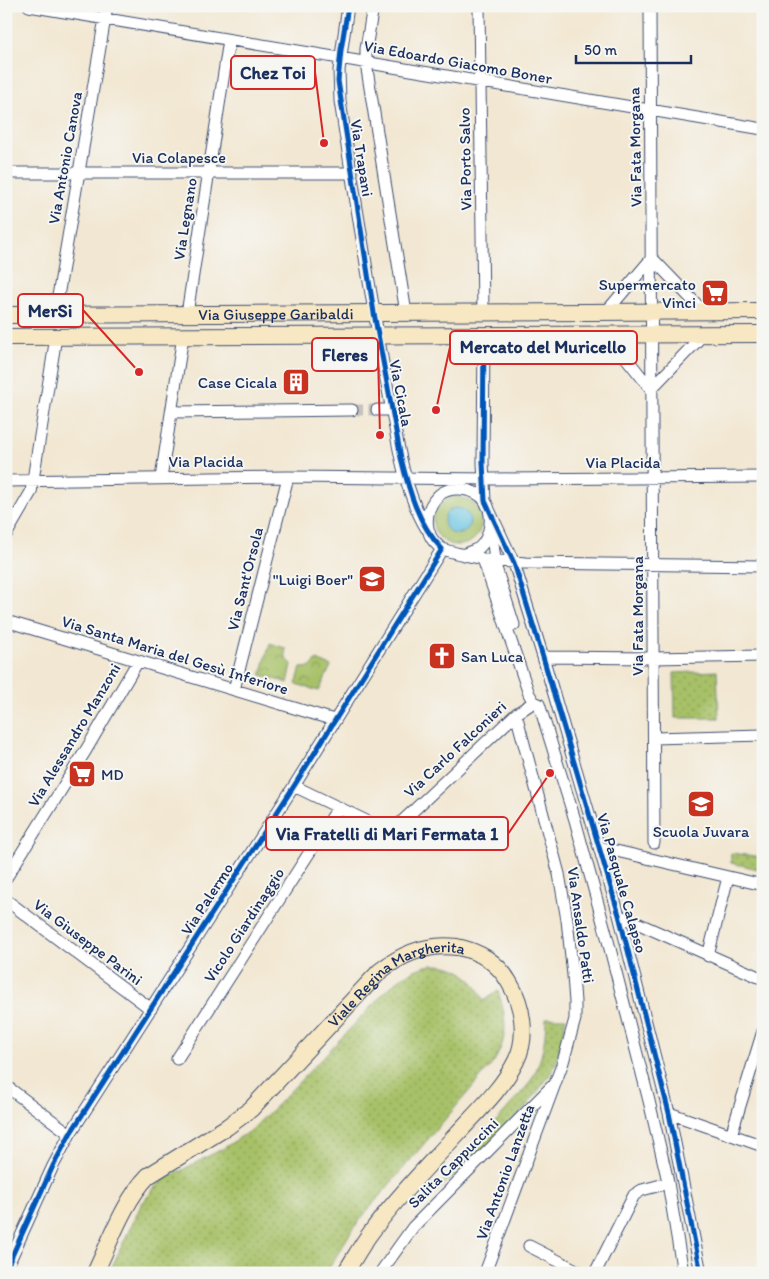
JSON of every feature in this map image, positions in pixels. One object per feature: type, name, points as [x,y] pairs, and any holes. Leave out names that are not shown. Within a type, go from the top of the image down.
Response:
[{"type":"main road","points":[[704,312],[763,311]]},
{"type":"main road","name":"Via Giuseppe Garibaldi","points":[[6,315],[704,312]]},
{"type":"main road","points":[[378,336],[406,313]]},
{"type":"main road","name":"Via Giuseppe Garibaldi","points":[[6,337],[484,334],[703,335]]},
{"type":"main road","points":[[703,335],[763,334]]},
{"type":"main road","name":"Viale Regina Margherita","points":[[95,1273],[127,1206],[148,1176],[227,1127],[251,1109],[380,971],[398,958],[417,950],[446,946],[470,950],[493,963],[503,972],[515,993],[519,1006],[522,1032],[516,1061],[497,1090],[382,1219],[362,1245],[346,1273]]},
{"type":"street","name":"Via Edoardo Giacomo Boner","points":[[29,6],[763,129]]},
{"type":"street","name":"Via Antonio Canova","points":[[55,314],[107,6]]},
{"type":"street","name":"Via Trapani","points":[[348,6],[338,81],[374,313]]},
{"type":"street","name":"Via Trapani","points":[[373,6],[366,49],[366,63],[406,313]]},
{"type":"street","name":"Via Porto Salvo","points":[[479,6],[483,312]]},
{"type":"street","name":"Via Fata Morgana","points":[[650,6],[654,843]]},
{"type":"street","name":"Via Legnano","points":[[187,314],[229,40]]},
{"type":"street","name":"Via Colapesce","points":[[6,173],[352,173]]},
{"type":"street","points":[[607,311],[652,258],[704,312]]},
{"type":"street","name":"Via Cicala","points":[[374,313],[406,477],[422,522],[429,534]]},
{"type":"street","points":[[484,334],[485,501],[490,523],[494,561],[535,692],[533,708],[603,947],[661,1185],[676,1273]]},
{"type":"street","points":[[606,334],[651,389],[703,335]]},
{"type":"street","points":[[161,478],[183,336]]},
{"type":"street","points":[[6,535],[31,492],[34,481],[56,337]]},
{"type":"street","points":[[172,412],[352,410]]},
{"type":"street","points":[[377,410],[392,410]]},
{"type":"street","name":"Via Placida","points":[[6,481],[288,477],[763,477]]},
{"type":"street","name":"Via Sant'Orsola","points":[[234,690],[288,477]]},
{"type":"street","points":[[484,478],[442,493],[430,506],[427,528],[429,534],[442,549],[494,561],[653,566],[763,566]]},
{"type":"street","points":[[452,489],[472,492],[485,501]]},
{"type":"street","name":"Via Pasquale Calapso","points":[[485,501],[514,562],[544,657],[619,915],[669,1113],[701,1273]]},
{"type":"street","points":[[465,554],[478,548],[486,538],[490,523]]},
{"type":"street","name":"Via Palermo","points":[[6,1269],[53,1166],[70,1134],[294,786],[442,549]]},
{"type":"street","points":[[483,559],[529,694],[534,702],[539,704],[564,783],[625,1004],[665,1168],[683,1273]]},
{"type":"street","name":"Via Santa Maria del Gesù Inferiore","points":[[6,621],[334,720]]},
{"type":"street","points":[[544,657],[763,656]]},
{"type":"street","name":"Via Alessandro Manzoni","points":[[6,878],[86,750],[138,661]]},
{"type":"street","name":"Via Carlo Falconieri","points":[[294,786],[381,828],[394,829],[516,714],[534,702]]},
{"type":"street","name":"Via Ansaldo Patti","points":[[516,714],[559,874],[567,920],[576,1002],[575,1019],[568,1047],[556,1082]]},
{"type":"street","points":[[654,738],[763,735]]},
{"type":"street","name":"Vicolo Giardinaggio","points":[[177,1060],[338,808]]},
{"type":"street","points":[[599,847],[763,885]]},
{"type":"street","points":[[708,956],[728,877]]},
{"type":"street","name":"Via Giuseppe Parini","points":[[6,900],[151,1009]]},
{"type":"street","points":[[619,915],[763,979]]},
{"type":"street","points":[[731,1135],[763,1031]]},
{"type":"street","name":"Salita Cappuccini","points":[[380,1273],[413,1227],[556,1082]]},
{"type":"street","name":"Via Antonio Lanzetta","points":[[485,1273],[556,1082]]},
{"type":"street","points":[[6,1086],[70,1134]]},
{"type":"street","points":[[669,1113],[763,1146]]},
{"type":"street","points":[[595,1273],[634,1195],[642,1190],[661,1185]]},
{"type":"street","points":[[529,1246],[582,1273]]},
{"type":"green space","points":[[452,497],[464,499],[473,504],[479,512],[480,530],[475,538],[468,543],[457,545],[443,541],[434,528],[433,517],[435,512]],"holes":[[[454,508],[470,523],[466,531],[460,534],[449,530],[444,519],[447,513]]]},
{"type":"green space","points":[[270,643],[285,648],[286,658],[292,664],[288,683],[261,675]]},
{"type":"green space","points":[[317,660],[331,666],[319,691],[296,684],[301,668],[311,667]]},
{"type":"green space","points":[[717,671],[719,718],[675,718],[674,673]]},
{"type":"green space","points":[[731,853],[763,857],[763,870],[731,863]]},
{"type":"green space","points":[[431,965],[450,967],[464,974],[475,985],[484,1001],[498,991],[505,1019],[502,1045],[493,1063],[366,1212],[349,1235],[326,1273],[109,1273],[141,1205],[156,1186],[165,1179],[224,1148],[251,1130],[390,987],[409,973]]},
{"type":"green space","points":[[546,1018],[566,1018],[555,1066],[547,1079],[529,1103],[498,1136],[425,1202],[528,1085],[537,1069],[542,1053]]},
{"type":"water","points":[[457,508],[466,512],[470,521],[466,530],[457,534],[448,530],[444,521],[448,512]]},
{"type":"tunnel","points":[[352,410],[377,410]]},
{"type":"cycle path","points":[[6,1269],[53,1166],[70,1134],[294,786],[442,549],[421,518],[407,483],[374,313],[338,81],[348,6]]},
{"type":"cycle path","points":[[484,334],[483,463],[485,501],[514,563],[619,915],[669,1113],[701,1273]]},
{"type":"place","name":"Chez Toi","points":[[324,143]]},
{"type":"place","name":"Supermercato Vinci","points":[[715,293]]},
{"type":"place","name":"MerSi","points":[[139,372]]},
{"type":"place","name":"Case Cicala","points":[[296,382]]},
{"type":"place","name":"Mercato del Muricello","points":[[436,410]]},
{"type":"place","name":"Fleres","points":[[380,435]]},
{"type":"place","name":"\"Luigi Boer\"","points":[[372,579]]},
{"type":"place","name":"San Luca","points":[[442,656]]},
{"type":"place","name":"Via Fratelli di Mari Fermata 1","points":[[550,773]]},
{"type":"place","name":"MD","points":[[82,774]]},
{"type":"place","name":"Scuola Juvara","points":[[701,804]]}]
